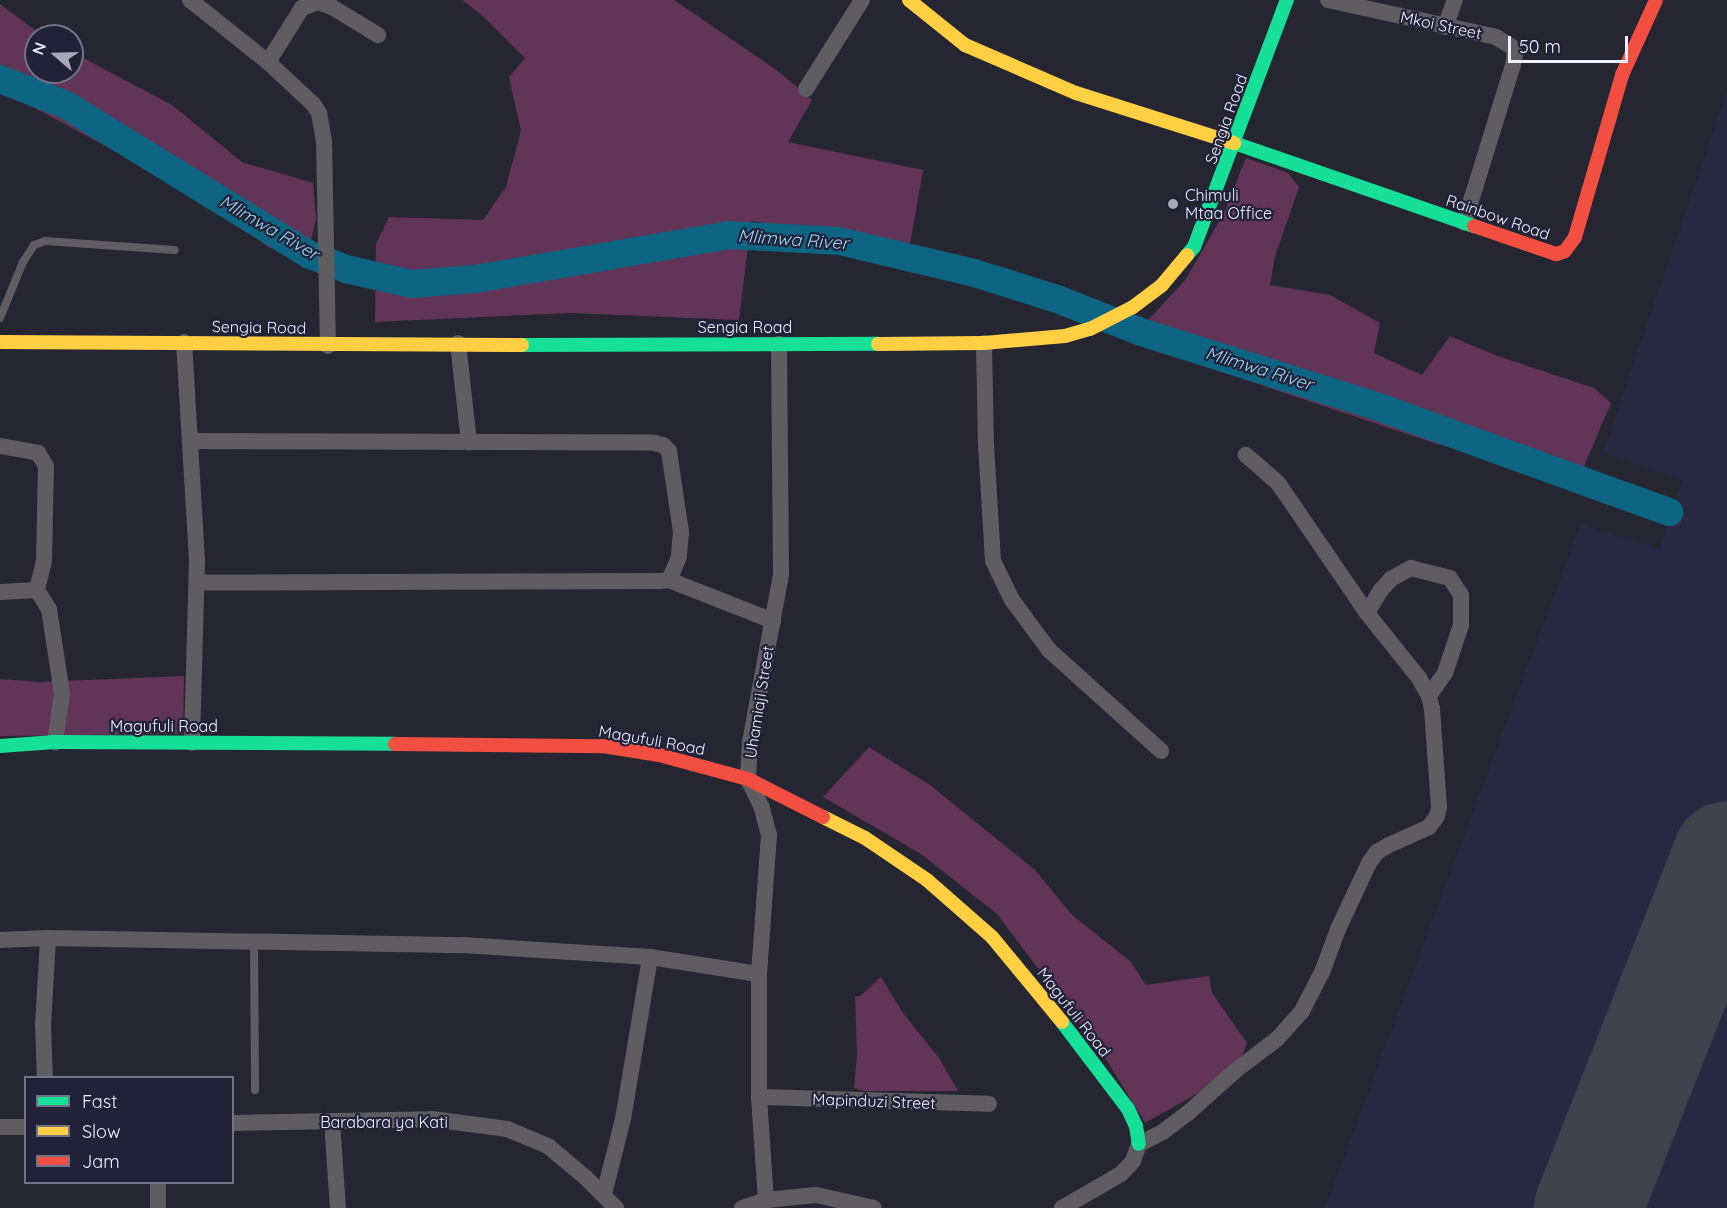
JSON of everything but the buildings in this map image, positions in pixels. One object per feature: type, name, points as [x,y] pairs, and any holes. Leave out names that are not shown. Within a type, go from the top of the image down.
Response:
[{"type":"street","points":[[190,0],[268,62],[313,104],[319,113],[324,140],[327,346]]},
{"type":"street","points":[[806,89],[862,0]]},
{"type":"street","name":"Rainbow Road","points":[[909,0],[965,45],[1076,93],[1235,142],[1544,252],[1556,254],[1570,246],[1622,75],[1656,0]]},
{"type":"street","name":"Sengia Road","points":[[0,342],[184,342],[327,346],[458,343],[984,343],[1065,336],[1090,329],[1133,307],[1162,285],[1194,247],[1287,0]]},
{"type":"street","name":"Mkoi Street","points":[[1328,0],[1496,37],[1507,42],[1515,54],[1464,223]]},
{"type":"street","points":[[1445,27],[1455,0]]},
{"type":"street","points":[[268,62],[302,8],[318,2],[332,7],[378,35]]},
{"type":"street","points":[[184,342],[197,584],[192,743]]},
{"type":"street","points":[[458,343],[469,442]]},
{"type":"street","points":[[984,343],[986,444],[993,561],[1012,600],[1049,650],[1161,751]]},
{"type":"street","name":"Uhamiaji Street","points":[[766,1200],[759,1097],[759,974],[769,835],[762,808],[748,779],[750,742],[780,574],[779,344]]},
{"type":"street","points":[[191,441],[642,441],[663,445],[669,451],[681,532],[679,557],[669,579]]},
{"type":"street","points":[[0,446],[38,453],[46,466],[44,561],[38,590],[49,609],[60,671],[62,694],[55,742]]},
{"type":"street","points":[[1062,1208],[1121,1174],[1132,1161],[1139,1144],[1164,1131],[1188,1113],[1290,1025],[1302,1011],[1323,970],[1338,929],[1369,863],[1377,852],[1387,846],[1429,827],[1437,816],[1440,795],[1429,696],[1419,678],[1367,613],[1278,483],[1246,455]]},
{"type":"street","points":[[1367,613],[1381,590],[1391,579],[1412,568],[1450,578],[1461,595],[1461,625],[1456,647],[1445,672],[1429,696]]},
{"type":"street","points":[[197,584],[669,579],[773,621]]},
{"type":"street","points":[[0,592],[38,590]]},
{"type":"street","name":"Magufuli Road","points":[[0,747],[55,742],[603,746],[678,760],[748,779],[865,838],[927,880],[992,938],[1052,1009],[1128,1109],[1136,1126],[1139,1144]]},
{"type":"street","points":[[0,940],[48,938],[463,945],[650,957],[759,974]]},
{"type":"street","points":[[45,1076],[43,1026],[48,938]]},
{"type":"street","points":[[604,1194],[623,1119],[650,957]]},
{"type":"street","name":"Mapinduzi Street","points":[[759,1097],[990,1104]]},
{"type":"street","name":"Barabara ya Kati","points":[[234,1123],[432,1119],[507,1129],[548,1146],[604,1194],[616,1208]]},
{"type":"street","points":[[332,1121],[338,1208]]},
{"type":"street","points":[[0,1127],[24,1127]]},
{"type":"street","points":[[158,1184],[158,1208]]},
{"type":"street","points":[[742,1208],[766,1200],[816,1195],[874,1208]]},
{"type":"lane","points":[[0,318],[24,262],[34,245],[45,241],[175,250]]},
{"type":"lane","points":[[254,941],[255,1090]]},
{"type":"shaded area","points":[[462,0],[674,0],[778,71],[812,100],[788,142],[923,170],[910,244],[751,221],[739,320],[570,313],[375,322],[376,244],[389,217],[483,220],[506,187],[521,131],[509,77],[525,58],[481,14]]},
{"type":"shaded area","points":[[0,4],[27,24],[24,24],[24,84],[84,84],[84,58],[172,105],[242,162],[313,183],[316,219],[305,265],[267,246],[200,197],[31,106],[0,94]]},
{"type":"shaded area","points":[[1727,92],[1727,1208],[1325,1208],[1581,524],[1660,549],[1683,480],[1603,453]]},
{"type":"shaded area","points":[[1246,158],[1288,173],[1299,187],[1275,256],[1270,285],[1330,295],[1380,323],[1374,353],[1422,375],[1450,336],[1495,355],[1594,388],[1611,403],[1582,471],[1466,429],[1440,445],[1129,341],[1186,279],[1224,213]]},
{"type":"shaded area","points":[[184,676],[183,734],[0,736],[0,679],[39,682]]},
{"type":"shaded area","points":[[869,747],[930,785],[1035,870],[1072,915],[1130,961],[1146,985],[1209,976],[1212,993],[1247,1043],[1242,1056],[1198,1093],[1145,1123],[1106,1059],[997,914],[921,854],[823,797]]},
{"type":"shaded area","points":[[881,977],[903,1013],[939,1058],[958,1091],[864,1091],[854,1088],[857,1055],[855,997],[860,996]]},
{"type":"waterway","name":"Mlimwa River","points":[[0,79],[66,105],[310,255],[346,269],[412,284],[475,279],[729,235],[839,241],[974,273],[1057,299],[1141,332],[1376,406],[1669,512]]},
{"type":"runway","points":[[1588,1208],[1727,855]]},
{"type":"traffic: fast","points":[[1187,255],[1194,247],[1287,0]]},
{"type":"traffic: fast","points":[[1234,143],[1474,226]]},
{"type":"traffic: fast","points":[[522,345],[878,344]]},
{"type":"traffic: fast","points":[[0,746],[55,742],[395,744]]},
{"type":"traffic: fast","points":[[1062,1022],[1128,1109],[1136,1126],[1139,1144]]},
{"type":"traffic: slow","points":[[909,0],[965,45],[1076,93],[1234,143]]},
{"type":"traffic: slow","points":[[878,344],[984,343],[1065,336],[1090,329],[1133,307],[1162,285],[1187,255]]},
{"type":"traffic: slow","points":[[0,342],[522,345]]},
{"type":"traffic: slow","points":[[823,817],[865,838],[927,880],[992,937],[1062,1022]]},
{"type":"traffic: jam","points":[[1474,226],[1556,254],[1565,251],[1575,237],[1622,75],[1656,0]]},
{"type":"traffic: jam","points":[[395,744],[603,746],[659,755],[748,779],[823,817]]},
{"type":"place","name":"Chimuli Mtaa Office","points":[[1173,204]]}]
